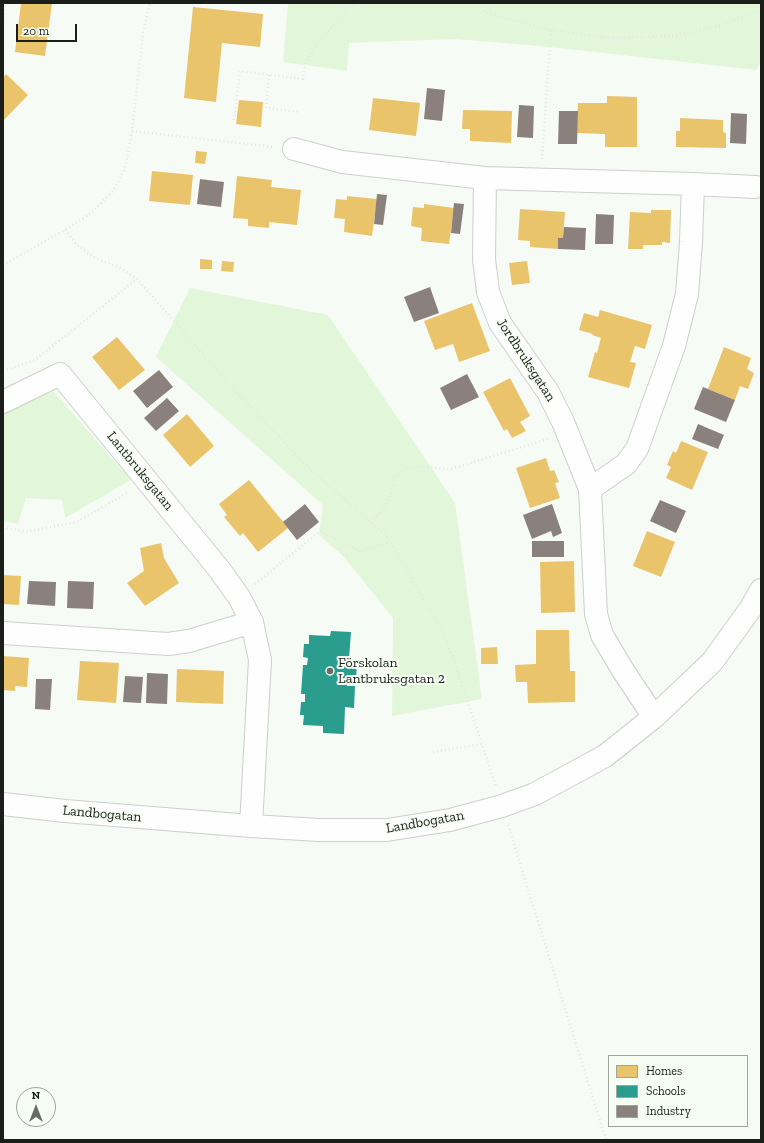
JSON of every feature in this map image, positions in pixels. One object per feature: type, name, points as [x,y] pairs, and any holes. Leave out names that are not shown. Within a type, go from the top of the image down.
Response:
[{"type":"street","points":[[294,149],[342,162],[485,178],[693,184],[756,188]]},
{"type":"street","name":"Jordbruksgatan","points":[[485,178],[484,259],[488,292],[500,323],[548,392],[564,422],[590,488],[596,614],[602,635],[624,672],[654,717]]},
{"type":"street","points":[[590,488],[626,464],[637,449],[674,346],[687,294],[693,184]]},
{"type":"street","name":"Lantbruksgatan","points":[[3,402],[60,374],[233,588],[252,622],[260,660],[251,826]]},
{"type":"street","name":"Landbogatan","points":[[3,804],[251,826],[319,830],[386,830],[450,820],[502,806],[535,794],[604,756],[654,717],[712,662],[751,608],[761,590]]},
{"type":"street","points":[[3,633],[168,644],[189,641],[252,622]]},
{"type":"path","points":[[3,22],[5,3]]},
{"type":"path","points":[[3,265],[65,230],[91,213],[113,191],[125,169],[132,131],[143,33],[150,3]]},
{"type":"path","points":[[234,120],[240,72],[303,79],[306,61],[320,40],[351,6],[356,3]]},
{"type":"path","points":[[481,3],[485,12],[540,28],[608,38],[672,36],[720,26],[761,10]]},
{"type":"path","points":[[540,179],[551,30]]},
{"type":"path","points":[[269,75],[266,108],[299,112]]},
{"type":"path","points":[[132,131],[294,149]]},
{"type":"path","points":[[65,230],[77,245],[97,259],[119,267],[137,279],[240,396],[303,462],[386,534],[444,633],[502,806],[606,1140]]},
{"type":"path","points":[[3,371],[35,360],[137,279]]},
{"type":"path","points":[[372,523],[389,501],[395,477],[407,468],[423,467],[451,469],[568,433]]},
{"type":"path","points":[[3,527],[26,532],[77,522],[148,481]]},
{"type":"path","points":[[233,588],[256,584],[320,531],[360,551],[390,542]]},
{"type":"path","points":[[433,752],[482,744]]},
{"type":"green space","points":[[288,3],[761,3],[761,63],[756,70],[550,47],[455,39],[349,43],[347,71],[283,62]]},
{"type":"green space","points":[[190,288],[328,315],[455,503],[482,699],[392,716],[393,618],[344,557],[319,535],[323,505],[156,357]]},
{"type":"green space","points":[[53,391],[131,480],[65,518],[62,500],[26,498],[18,524],[3,521],[3,414]]},
{"type":"building: Homes","points":[[21,3],[52,3],[45,56],[15,52]]},
{"type":"building: Homes","points":[[193,7],[263,14],[260,47],[222,43],[216,102],[184,98]]},
{"type":"building: Homes","points":[[6,74],[28,95],[3,121],[3,78]]},
{"type":"building: Homes","points":[[607,96],[637,97],[637,147],[605,147],[605,134],[577,133],[578,103],[607,103]]},
{"type":"building: Homes","points":[[373,98],[420,103],[416,136],[369,130]]},
{"type":"building: Homes","points":[[239,100],[263,102],[261,127],[236,124]]},
{"type":"building: Homes","points":[[463,110],[512,111],[511,143],[470,141],[470,129],[462,129]]},
{"type":"building: Homes","points":[[680,118],[723,120],[723,132],[726,133],[726,148],[676,147],[676,131],[680,131]]},
{"type":"building: Homes","points":[[196,151],[207,152],[205,164],[195,163]]},
{"type":"building: Homes","points":[[152,171],[193,175],[190,205],[149,201]]},
{"type":"building: Homes","points":[[237,176],[272,180],[271,187],[301,190],[297,225],[269,222],[269,228],[248,226],[248,219],[233,218]]},
{"type":"building: Homes","points":[[347,196],[377,199],[372,236],[344,232],[345,219],[334,218],[336,199],[347,200]]},
{"type":"building: Homes","points":[[424,204],[454,208],[449,244],[421,241],[422,228],[411,226],[413,207],[424,208]]},
{"type":"building: Homes","points":[[520,209],[565,212],[563,238],[558,238],[558,249],[530,247],[530,241],[518,240]]},
{"type":"building: Homes","points":[[651,210],[671,210],[670,243],[662,242],[662,245],[643,245],[643,249],[628,249],[630,212],[651,213]]},
{"type":"building: Homes","points":[[200,259],[212,260],[212,269],[200,269]]},
{"type":"building: Homes","points":[[222,261],[234,262],[233,272],[221,271]]},
{"type":"building: Homes","points":[[527,261],[530,283],[512,285],[509,263]]},
{"type":"building: Homes","points":[[472,303],[490,351],[459,362],[453,344],[435,350],[424,321]]},
{"type":"building: Homes","points":[[600,310],[652,325],[645,349],[635,346],[630,362],[636,363],[629,388],[588,377],[595,352],[597,353],[601,338],[579,330],[584,313],[598,317]]},
{"type":"building: Homes","points":[[117,337],[145,370],[119,390],[92,357]]},
{"type":"building: Homes","points":[[724,347],[751,358],[747,369],[754,373],[748,389],[740,386],[735,400],[708,389]]},
{"type":"building: Homes","points":[[510,378],[530,416],[520,422],[526,431],[512,438],[507,429],[504,431],[483,392]]},
{"type":"building: Homes","points":[[187,414],[214,446],[190,467],[163,435]]},
{"type":"building: Homes","points":[[681,441],[708,452],[692,490],[666,478],[671,467],[667,465],[673,451],[676,453]]},
{"type":"building: Homes","points":[[546,458],[550,471],[554,470],[559,482],[555,483],[560,498],[530,508],[516,468]]},
{"type":"building: Homes","points":[[249,480],[288,528],[258,552],[243,533],[240,536],[224,517],[227,515],[219,504]]},
{"type":"building: Homes","points":[[647,531],[675,542],[661,577],[633,566]]},
{"type":"building: Homes","points":[[161,543],[164,558],[179,583],[145,606],[127,583],[144,571],[140,548]]},
{"type":"building: Homes","points":[[574,561],[575,612],[541,613],[540,562]]},
{"type":"building: Homes","points":[[3,575],[21,576],[19,605],[3,604]]},
{"type":"building: Homes","points":[[536,630],[569,630],[570,671],[575,671],[575,702],[528,703],[527,682],[516,682],[515,665],[536,664]]},
{"type":"building: Homes","points":[[497,647],[498,664],[481,664],[481,648]]},
{"type":"building: Homes","points":[[3,656],[29,658],[27,687],[15,686],[15,691],[3,690]]},
{"type":"building: Homes","points":[[80,661],[119,663],[116,703],[77,700]]},
{"type":"building: Homes","points":[[177,669],[224,671],[223,704],[176,702]]},
{"type":"building: Schools","points":[[331,631],[351,632],[349,659],[357,659],[356,681],[348,681],[347,686],[355,686],[354,708],[345,707],[344,734],[323,733],[323,726],[303,725],[304,715],[300,715],[301,702],[305,702],[305,694],[301,694],[303,665],[307,665],[308,658],[303,657],[304,644],[309,644],[309,635],[330,636]]},
{"type":"building: Industry","points":[[427,88],[445,90],[442,121],[424,119]]},
{"type":"building: Industry","points":[[519,105],[534,106],[533,138],[517,137]]},
{"type":"building: Industry","points":[[559,111],[578,111],[577,144],[558,144]]},
{"type":"building: Industry","points":[[731,113],[747,114],[746,144],[730,143]]},
{"type":"building: Industry","points":[[200,179],[224,182],[221,207],[197,204]]},
{"type":"building: Industry","points":[[377,194],[387,195],[383,225],[374,224]]},
{"type":"building: Industry","points":[[454,203],[464,204],[460,234],[451,233]]},
{"type":"building: Industry","points":[[596,214],[614,215],[613,244],[595,244]]},
{"type":"building: Industry","points":[[564,227],[586,228],[585,250],[558,249],[558,238],[563,238]]},
{"type":"building: Industry","points":[[430,287],[439,313],[414,322],[404,297]]},
{"type":"building: Industry","points":[[159,370],[173,387],[147,408],[133,391]]},
{"type":"building: Industry","points":[[467,374],[479,397],[451,410],[440,388]]},
{"type":"building: Industry","points":[[703,387],[735,400],[726,422],[694,409]]},
{"type":"building: Industry","points":[[167,398],[179,411],[156,431],[144,418]]},
{"type":"building: Industry","points":[[698,424],[724,435],[718,449],[692,439]]},
{"type":"building: Industry","points":[[660,500],[686,511],[676,533],[650,521]]},
{"type":"building: Industry","points":[[305,504],[319,522],[297,540],[283,522]]},
{"type":"building: Industry","points":[[552,504],[562,533],[553,537],[551,531],[532,539],[523,515]]},
{"type":"building: Industry","points":[[532,541],[564,541],[564,557],[532,557]]},
{"type":"building: Industry","points":[[29,581],[56,582],[55,606],[27,604]]},
{"type":"building: Industry","points":[[68,581],[94,582],[93,609],[67,608]]},
{"type":"building: Industry","points":[[147,673],[168,674],[167,704],[146,703]]},
{"type":"building: Industry","points":[[125,676],[143,677],[141,703],[123,702]]},
{"type":"building: Industry","points":[[36,679],[52,679],[50,710],[35,709]]},
{"type":"place","name":"Förskolan Lantbruksgatan 2","points":[[330,671]]}]
